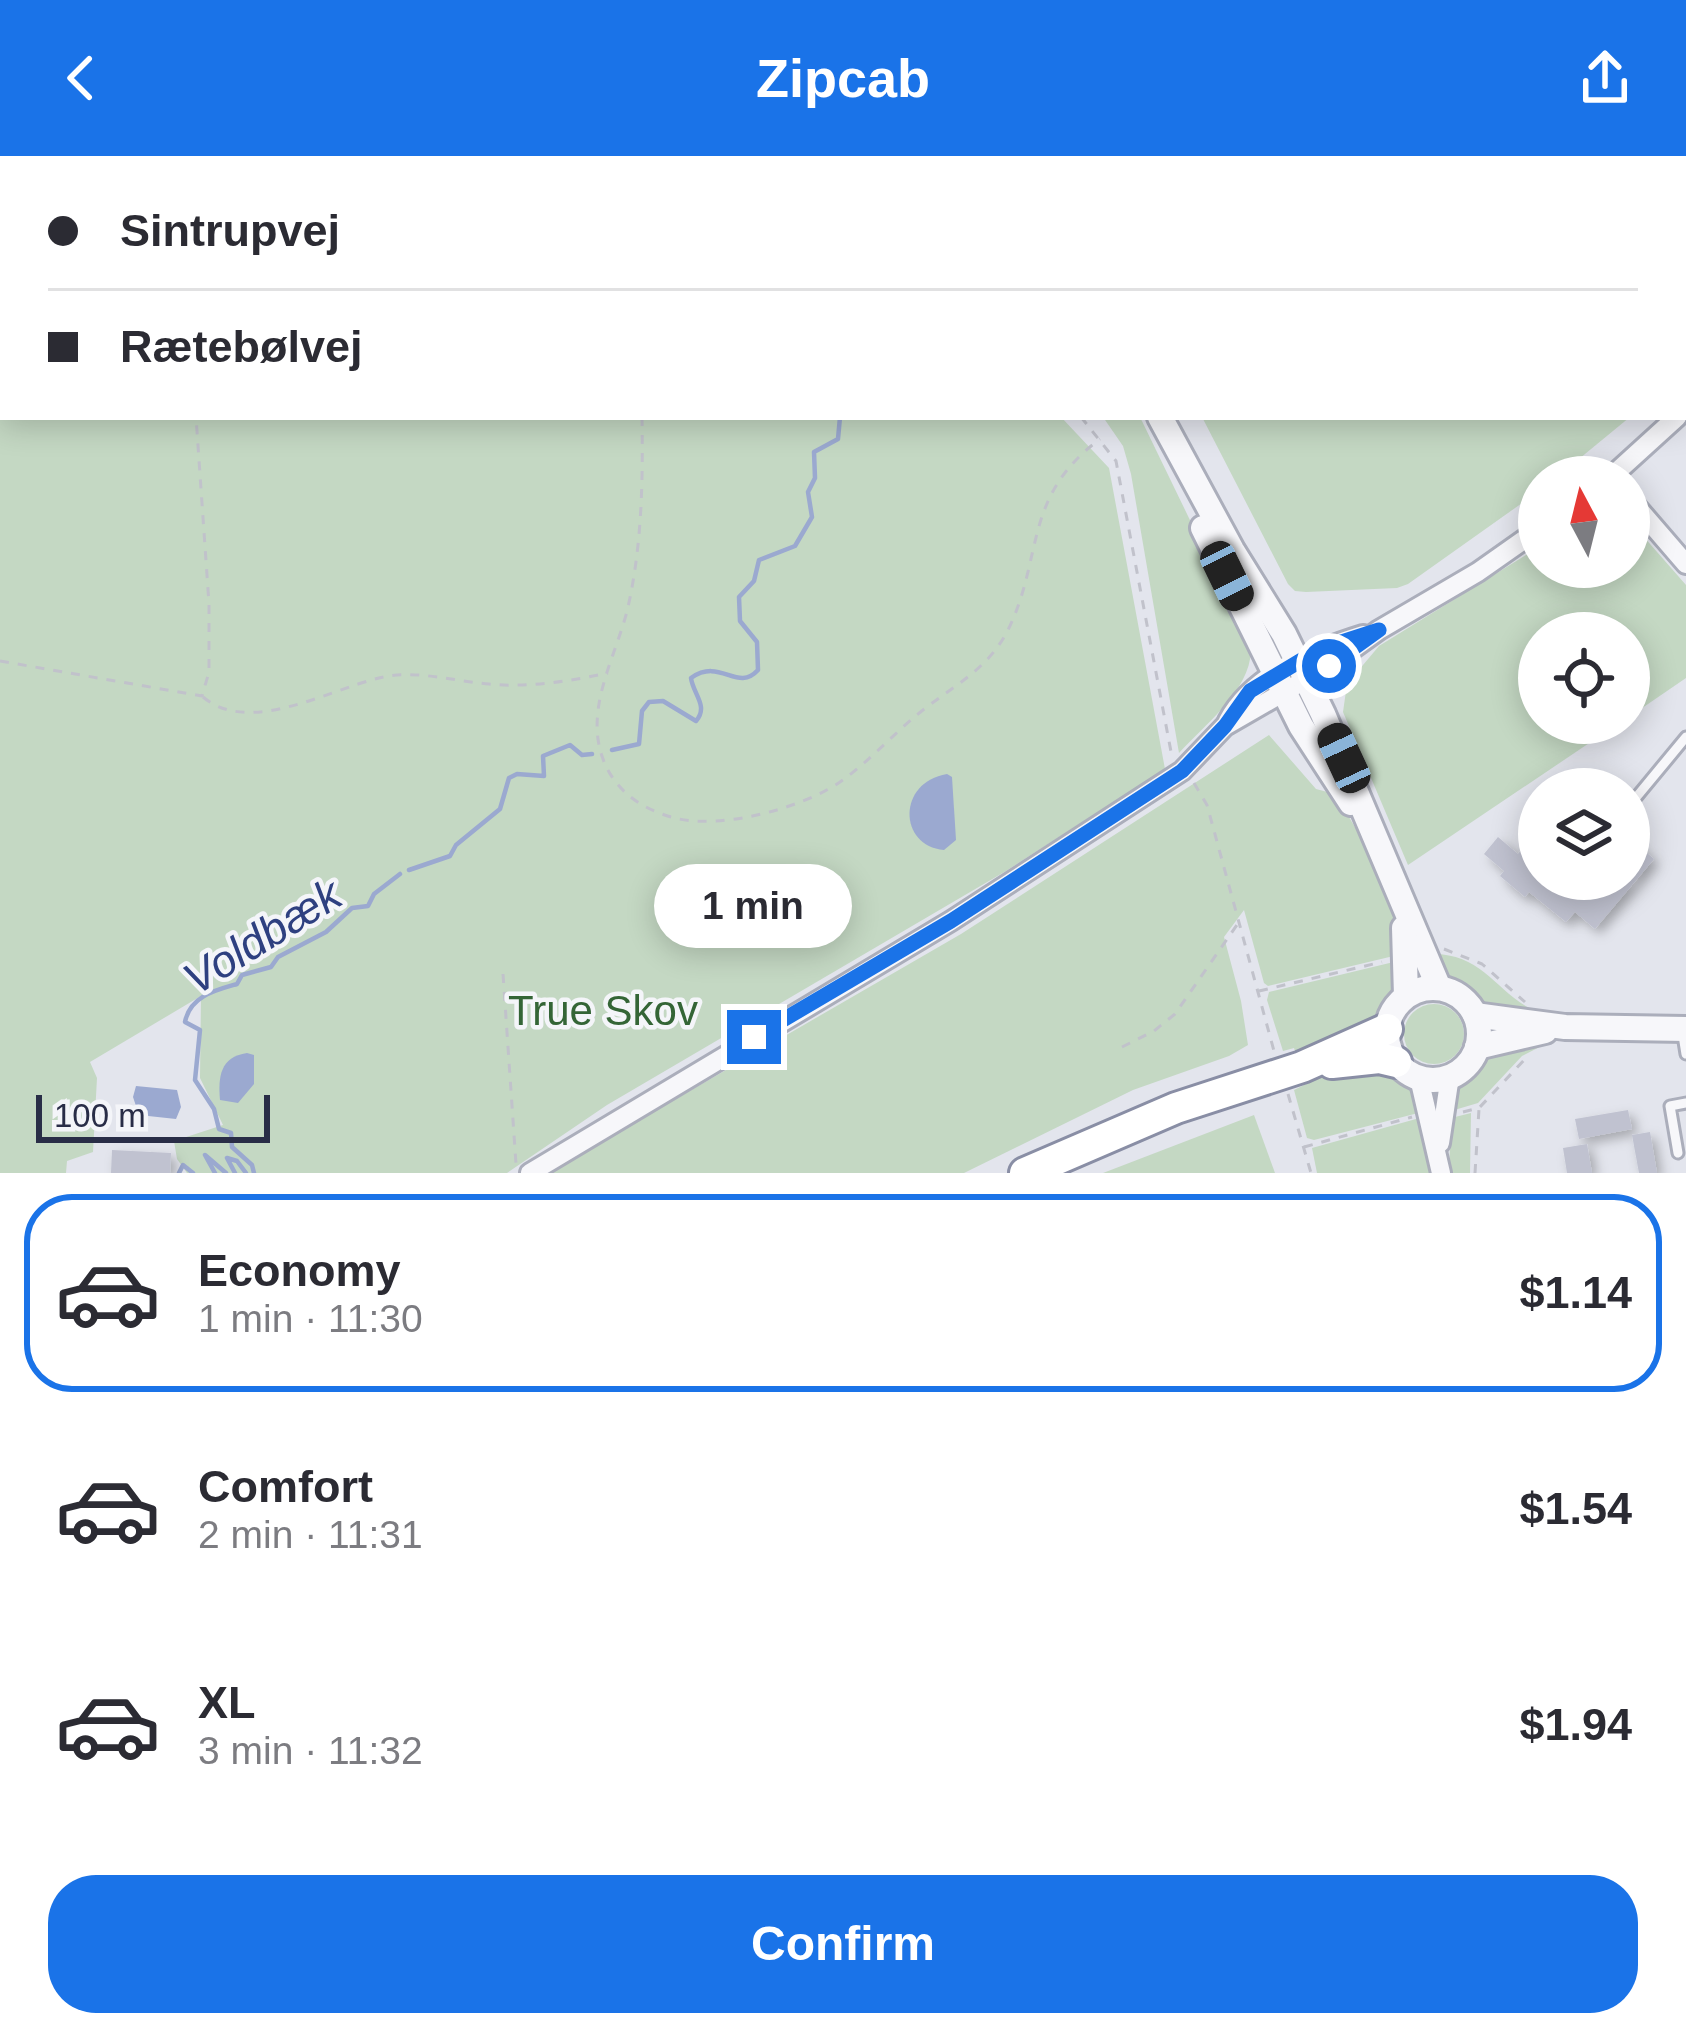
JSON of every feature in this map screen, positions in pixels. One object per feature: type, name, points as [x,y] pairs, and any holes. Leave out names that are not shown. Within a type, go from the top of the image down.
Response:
[{"type":"highway","points":[[1294,1080],[1387,1029]]},
{"type":"highway","points":[[1025,1173],[1176,1108],[1378,1058],[1407,1070]]},
{"type":"street","points":[[1149,420],[1291,676]]},
{"type":"street","points":[[1162,420],[1376,840],[1400,896],[1415,954],[1439,988]]},
{"type":"street","points":[[1634,456],[1674,420]]},
{"type":"street","points":[[1650,522],[1686,564]]},
{"type":"street","points":[[530,1173],[951,921],[1182,771],[1225,726],[1250,691],[1291,676],[1320,649],[1379,630],[1518,544]]},
{"type":"street","points":[[1406,996],[1415,954]]},
{"type":"street","points":[[1407,1070],[1450,1076],[1469,1062],[1477,1047],[1475,1015],[1460,997],[1439,988],[1406,996],[1393,1010],[1387,1029],[1390,1052],[1407,1070],[1428,1114],[1440,1163]]},
{"type":"street","points":[[1475,1015],[1685,1038]]},
{"type":"street","points":[[1477,1047],[1565,1027]]},
{"type":"street","points":[[1440,1163],[1450,1076]]},
{"type":"lane","points":[[1650,781],[1686,737]]},
{"type":"lane","points":[[1678,1153],[1670,1106],[1686,1103]]},
{"type":"path","points":[[196,420],[209,604],[209,672],[202,696]]},
{"type":"path","points":[[642,420],[644,489],[632,582],[599,703],[598,741],[616,786],[645,809],[681,820],[740,819],[839,783],[924,709],[978,673],[1007,631],[1040,515],[1078,454],[1100,439]]},
{"type":"path","points":[[1084,420],[1116,461],[1167,749],[1199,788],[1207,806],[1274,1051]]},
{"type":"path","points":[[0,661],[202,696],[217,709],[254,712],[385,676],[415,674],[524,684],[608,673]]},
{"type":"path","points":[[1122,1047],[1175,1014],[1240,920]]},
{"type":"path","points":[[1259,991],[1443,949],[1465,954],[1526,1002]]},
{"type":"path","points":[[503,974],[517,1173]]},
{"type":"path","points":[[1475,1173],[1479,1108],[1538,1049]]},
{"type":"path","points":[[1294,1080],[1311,1173]]},
{"type":"path","points":[[1304,1147],[1428,1114]]},
{"type":"green space","name":"True Skov","points":[[0,420],[1064,420],[1109,468],[1165,769],[1006,871],[607,1105],[507,1173],[187,1173],[177,1159],[174,1141],[223,1125],[200,1078],[201,996],[90,1062],[97,1078],[93,1152],[67,1161],[66,1173],[0,1173]]},
{"type":"green space","points":[[1105,420],[1141,420],[1250,644],[1250,659],[1237,689],[1179,753],[1131,474],[1123,446]]},
{"type":"green space","points":[[1204,420],[1626,420],[1583,456],[1518,456],[1518,506],[1408,584],[1295,591]]},
{"type":"green space","points":[[1650,544],[1686,585],[1686,678],[1650,703],[1650,612],[1518,612],[1518,744],[1588,744],[1552,768],[1518,768],[1518,791],[1408,865],[1343,712],[1347,684],[1379,646],[1518,560],[1518,588],[1650,588]]},
{"type":"green space","points":[[1269,735],[1316,789],[1335,794],[1386,890],[1402,954],[1268,986],[1244,910],[1224,937],[1248,1045],[1133,1090],[964,1173],[548,1173],[961,934]]},
{"type":"green space","points":[[1431,954],[1449,955],[1476,966],[1536,1012],[1485,1007]]},
{"type":"green space","points":[[1402,960],[1400,983],[1363,1034],[1297,1057],[1294,1048],[1283,1051],[1267,1000],[1269,992]]},
{"type":"green space","points":[[1434,1004],[1455,1013],[1464,1034],[1455,1055],[1434,1064],[1413,1055],[1404,1034],[1413,1013]]},
{"type":"green space","points":[[1555,1039],[1522,1056],[1478,1103],[1451,1111],[1457,1092],[1476,1065],[1503,1050]]},
{"type":"green space","points":[[1354,1066],[1397,1077],[1412,1090],[1422,1112],[1307,1138],[1294,1090],[1306,1084],[1304,1076]]},
{"type":"green space","points":[[1471,1113],[1470,1173],[1449,1173],[1451,1118]]},
{"type":"green space","points":[[1254,1115],[1275,1173],[1103,1173]]},
{"type":"green space","points":[[1423,1119],[1430,1173],[1317,1173],[1312,1148]]},
{"type":"water","points":[[947,774],[952,777],[956,840],[944,850],[918,838],[910,814],[919,789]]},
{"type":"water","points":[[254,1055],[254,1084],[238,1103],[220,1100],[223,1069],[231,1059]]},
{"type":"water","points":[[136,1086],[177,1090],[181,1107],[176,1119],[139,1115],[133,1097]]},
{"type":"building","points":[[1498,837],[1518,854],[1518,891],[1484,854]]},
{"type":"building","points":[[1539,900],[1619,900],[1595,929],[1575,912],[1566,922]]},
{"type":"building","points":[[1628,1110],[1632,1129],[1579,1139],[1575,1119]]},
{"type":"building","points":[[1650,1132],[1657,1173],[1639,1173],[1632,1135]]},
{"type":"building","points":[[1587,1144],[1592,1173],[1567,1173],[1563,1148]]},
{"type":"building","points":[[112,1150],[171,1153],[170,1173],[111,1173]]},
{"type":"waterway","name":"Voldbæk","points":[[612,750],[639,744],[642,711],[649,702],[663,701],[696,721],[701,705],[691,678],[711,671],[743,678],[758,670],[757,642],[740,621],[739,597],[754,581],[759,560],[795,546],[812,517],[808,492],[815,478],[814,452],[838,439],[840,420]]},
{"type":"waterway","name":"Voldbæk","points":[[409,870],[450,856],[456,845],[500,809],[509,778],[544,776],[543,756],[570,745],[582,755],[592,754]]},
{"type":"waterway","name":"Voldbæk","points":[[254,1173],[252,1165],[232,1147],[231,1133],[219,1129],[214,1109],[195,1080],[200,1030],[185,1022],[188,1013],[205,996],[237,984],[242,975],[271,967],[278,957],[326,932],[352,908],[368,906],[374,894],[400,874]]},
{"type":"waterway","name":"Voldbæk","points":[[215,1173],[205,1155],[226,1173]]},
{"type":"waterway","name":"Voldbæk","points":[[235,1173],[227,1158],[237,1161],[246,1173]]},
{"type":"waterway","name":"Voldbæk","points":[[179,1173],[183,1165],[193,1173]]},
{"type":"route","points":[[754,1037],[951,921],[1182,771],[1225,726],[1250,691],[1320,649],[1379,630],[1329,666]]}]
